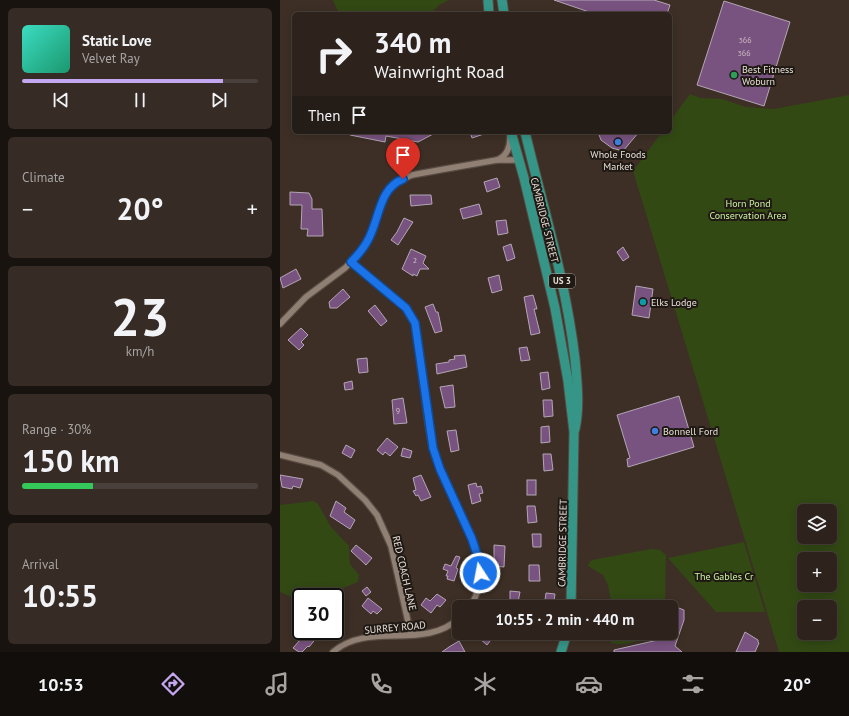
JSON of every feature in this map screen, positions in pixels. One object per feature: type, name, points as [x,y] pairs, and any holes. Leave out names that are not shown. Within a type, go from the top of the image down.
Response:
[{"type":"highway","points":[[488,0],[489,12]]},
{"type":"highway","points":[[502,0],[503,12]]},
{"type":"highway","name":"CAMBRIDGE STREET","points":[[511,134],[536,230],[560,331],[574,432],[571,600]]},
{"type":"highway","name":"CAMBRIDGE STREET","points":[[526,134],[549,226],[572,334],[578,393],[578,412],[574,432]]},
{"type":"highway","points":[[536,230],[549,226]]},
{"type":"highway","points":[[561,652],[565,640]]},
{"type":"street","points":[[497,160],[509,150],[510,134]]},
{"type":"street","points":[[280,324],[306,297],[358,255],[370,237],[384,197],[400,180],[412,175],[497,160],[518,160]]},
{"type":"street","points":[[351,262],[406,308],[415,323],[433,448],[440,469],[472,539],[480,564],[480,582],[474,600]]},
{"type":"street","name":"RED COACH LANE","points":[[280,455],[321,465],[338,475],[365,500],[377,515],[391,546],[410,634]]},
{"type":"street","name":"SURREY ROAD","points":[[332,652],[345,643],[362,638],[428,634],[441,630],[452,623]]},
{"type":"green space","points":[[333,0],[449,0],[439,5],[433,12],[338,12]]},
{"type":"green space","name":"Horn Pond Conservation Area","points":[[690,94],[700,98],[722,99],[746,107],[774,109],[849,95],[849,652],[779,652],[633,171],[661,134],[672,134],[672,118]]},
{"type":"green space","points":[[314,501],[318,504],[331,527],[349,546],[350,564],[359,575],[358,582],[343,588],[292,588],[292,597],[280,592],[280,505]]},
{"type":"green space","name":"The Gables Cr","points":[[744,542],[765,612],[716,612],[668,558]]},
{"type":"green space","points":[[651,549],[660,550],[666,555],[665,600],[611,600],[608,585],[603,575],[588,566],[591,561]]},
{"type":"green space","points":[[611,640],[640,640],[621,644],[611,643]]},
{"type":"building","points":[[554,0],[654,0],[670,5],[668,12],[589,12]]},
{"type":"building","points":[[724,1],[790,22],[764,106],[697,85]]},
{"type":"building","points":[[433,134],[418,142],[386,136],[385,142],[350,135]]},
{"type":"building","points":[[471,134],[484,134],[472,138]]},
{"type":"building","name":"Whole Foods Market","points":[[599,134],[637,134],[623,151],[612,148],[601,140]]},
{"type":"building","points":[[497,178],[500,187],[487,192],[484,182]]},
{"type":"building","points":[[290,192],[309,193],[312,199],[312,209],[322,209],[323,236],[307,236],[308,229],[301,229],[302,205],[290,205]]},
{"type":"building","points":[[410,195],[431,195],[432,204],[411,206]]},
{"type":"building","points":[[479,204],[482,214],[463,219],[460,209]]},
{"type":"building","points":[[404,218],[413,222],[398,245],[391,240]]},
{"type":"building","points":[[506,220],[508,233],[498,235],[496,221]]},
{"type":"building","points":[[511,244],[515,258],[507,261],[503,247]]},
{"type":"building","points":[[623,247],[629,257],[623,261],[617,252]]},
{"type":"building","points":[[411,249],[426,256],[423,263],[429,269],[420,269],[417,276],[413,274],[413,276],[402,269]]},
{"type":"building","points":[[296,269],[301,279],[283,288],[280,278]]},
{"type":"building","points":[[499,275],[502,290],[492,293],[488,278]]},
{"type":"building","name":"Elks Lodge","points":[[636,286],[653,289],[649,318],[632,315]]},
{"type":"building","points":[[343,289],[350,297],[337,308],[330,308],[329,302]]},
{"type":"building","points":[[533,295],[537,309],[534,309],[540,333],[531,335],[524,297]]},
{"type":"building","points":[[433,304],[436,312],[438,312],[442,331],[435,333],[425,307]]},
{"type":"building","points":[[375,305],[387,321],[381,326],[368,311]]},
{"type":"building","points":[[301,328],[308,335],[301,342],[304,345],[299,350],[288,340]]},
{"type":"building","points":[[527,347],[530,360],[521,361],[519,348]]},
{"type":"building","points":[[465,355],[467,367],[437,374],[436,364],[449,362],[449,360],[455,359],[454,356]]},
{"type":"building","points":[[367,358],[368,372],[359,373],[357,359]]},
{"type":"building","points":[[548,372],[550,388],[542,390],[540,373]]},
{"type":"building","points":[[352,381],[353,389],[345,390],[344,383]]},
{"type":"building","points":[[453,385],[455,407],[445,408],[440,387]]},
{"type":"building","points":[[679,396],[694,447],[628,467],[627,459],[630,458],[617,415]]},
{"type":"building","points":[[403,398],[407,423],[394,424],[392,400]]},
{"type":"building","points":[[543,400],[552,400],[553,416],[544,417]]},
{"type":"building","points":[[549,426],[550,442],[541,443],[541,427]]},
{"type":"building","points":[[456,430],[459,450],[451,452],[447,431]]},
{"type":"building","points":[[387,438],[398,447],[390,456],[385,452],[383,455],[377,450]]},
{"type":"building","points":[[346,445],[355,450],[351,458],[342,453]]},
{"type":"building","points":[[403,448],[412,451],[410,458],[401,456]]},
{"type":"building","points":[[543,454],[551,454],[553,470],[544,471]]},
{"type":"building","points":[[280,475],[303,479],[300,488],[293,486],[292,489],[282,487]]},
{"type":"building","points":[[421,475],[431,497],[421,501],[418,495],[416,496],[413,491],[416,490],[413,478]]},
{"type":"building","points":[[527,480],[536,480],[536,495],[527,495]]},
{"type":"building","points":[[476,483],[477,487],[481,486],[483,493],[479,494],[481,501],[472,504],[468,485]]},
{"type":"building","points":[[336,501],[346,508],[344,512],[355,520],[350,529],[330,516]]},
{"type":"building","points":[[527,506],[535,506],[537,522],[528,523]]},
{"type":"building","points":[[532,534],[541,534],[541,547],[533,547]]},
{"type":"building","points":[[356,545],[372,558],[366,565],[351,551]]},
{"type":"building","points":[[494,545],[505,546],[504,567],[494,566]]},
{"type":"building","points":[[456,556],[460,557],[456,568],[458,569],[454,581],[447,579],[448,576],[446,576],[448,571],[443,569],[445,564],[451,566]]},
{"type":"building","points":[[529,565],[539,565],[540,581],[529,581]]},
{"type":"building","points":[[367,587],[371,592],[366,596],[362,591]]},
{"type":"building","points":[[510,591],[520,592],[518,600],[510,600]]},
{"type":"building","points":[[546,593],[555,594],[554,600],[545,600]]},
{"type":"building","points":[[437,594],[446,600],[440,607],[437,605],[431,613],[421,605],[426,598],[430,601]]},
{"type":"building","points":[[368,598],[382,609],[377,614],[373,611],[371,614],[362,606]]},
{"type":"building","points":[[678,608],[684,610],[684,620],[678,637]]},
{"type":"building","points":[[745,632],[758,640],[759,643],[755,652],[736,652]]},
{"type":"building","points":[[300,640],[315,640],[302,652],[299,652],[293,648]]},
{"type":"building","points":[[481,640],[491,640],[487,645]]},
{"type":"building","points":[[658,640],[677,640],[675,646],[682,652],[614,652],[614,650]]},
{"type":"building","points":[[459,641],[465,652],[442,652],[449,647]]},
{"type":"place","name":"Best Fitness Woburn","points":[[734,75]]},
{"type":"place","name":"Whole Foods Market","points":[[618,142]]},
{"type":"place","name":"Elks Lodge","points":[[643,302]]},
{"type":"place","name":"Bonnell Ford","points":[[655,431]]},
{"type":"route","points":[[403,179],[396,183],[387,192],[383,199],[372,233],[363,249],[351,262],[406,308],[415,323],[418,335],[433,448],[452,497],[472,539],[480,564],[480,573]]}]
